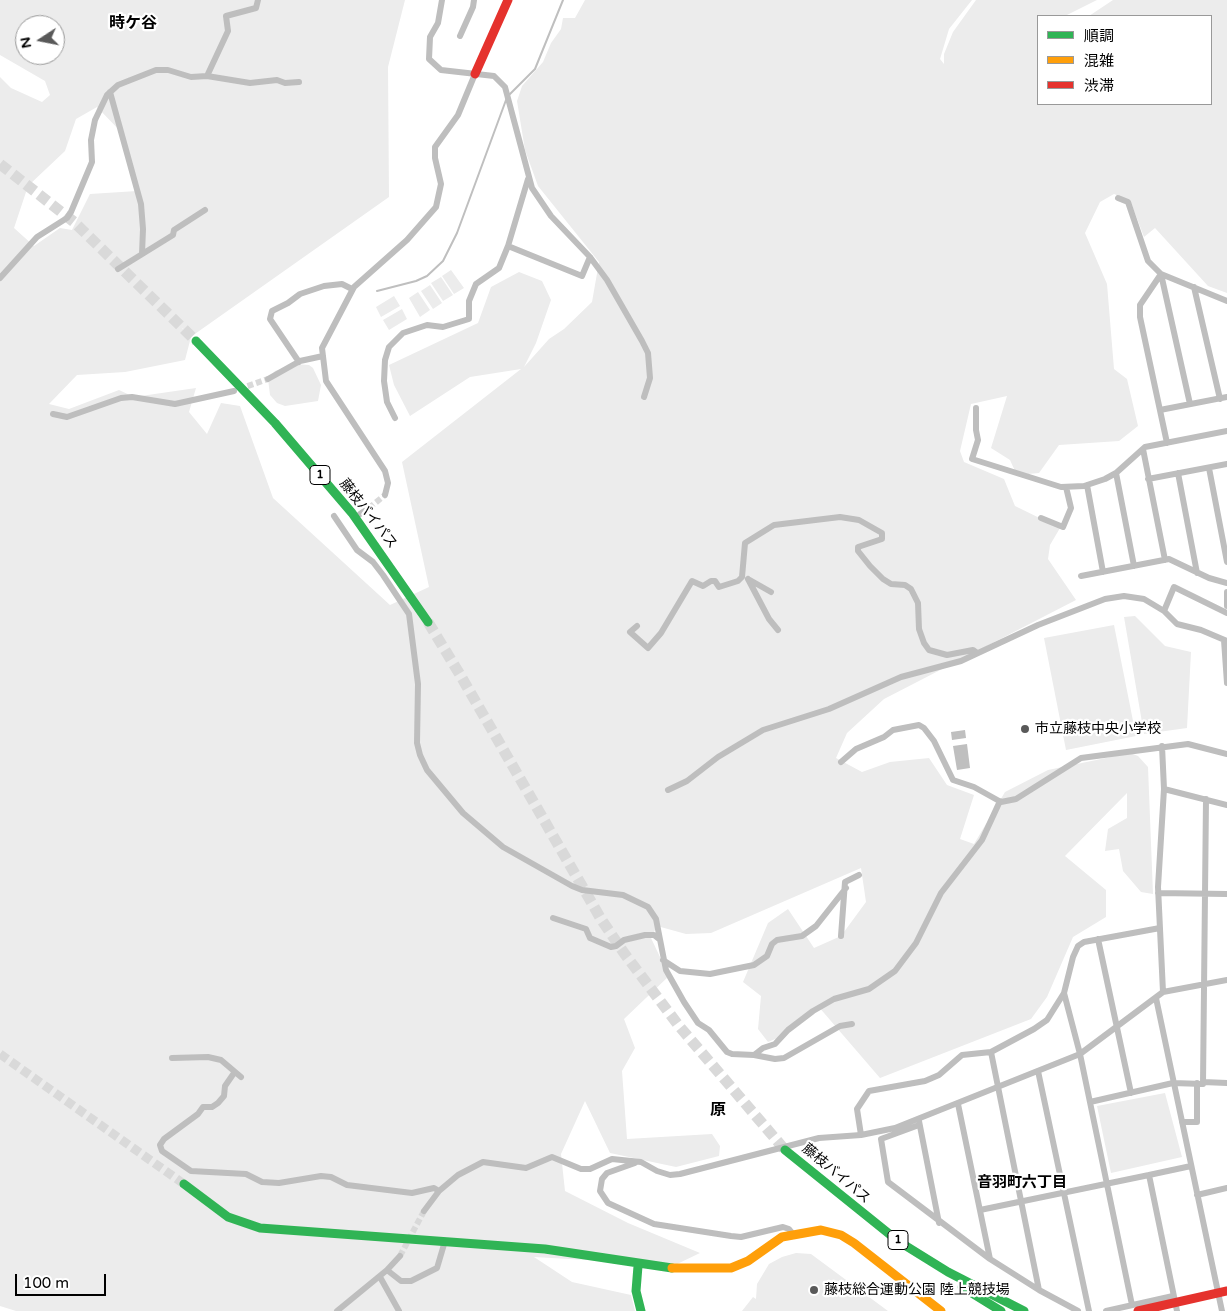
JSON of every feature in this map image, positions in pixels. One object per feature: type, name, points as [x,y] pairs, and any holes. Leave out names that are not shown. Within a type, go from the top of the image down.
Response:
[{"type":"main road","points":[[475,74],[508,0]]},
{"type":"main road","name":"藤枝バイパス","points":[[196,341],[275,423],[352,513],[428,622]]},
{"type":"main road","name":"藤枝バイパス","points":[[1001,1311],[900,1248],[849,1207],[785,1150],[898,1241],[948,1272],[1024,1311]]},
{"type":"main road","points":[[184,1184],[228,1217],[260,1228],[545,1249],[638,1266],[710,1270],[731,1268],[748,1261],[782,1237],[821,1230],[840,1235],[854,1243],[916,1289],[941,1311]]},
{"type":"main road","points":[[638,1266],[636,1291],[641,1311]]},
{"type":"main road","points":[[1137,1309],[1223,1292]]},
{"type":"street","points":[[207,76],[228,31],[226,16],[256,8],[258,0]]},
{"type":"street","points":[[442,0],[438,23],[430,37],[429,59],[441,70],[494,76],[505,87],[528,179],[551,216],[590,258],[607,280],[648,353],[650,378],[644,397]]},
{"type":"street","points":[[460,36],[474,7],[474,0]]},
{"type":"street","points":[[0,278],[38,237],[67,218],[92,162],[91,140],[94,120],[110,92],[118,85],[156,70],[168,70],[191,77],[207,76],[250,83],[278,80],[286,83],[299,82]]},
{"type":"street","points":[[385,495],[388,484],[385,471],[328,386],[322,348],[352,289],[407,240],[436,207],[441,184],[435,158],[436,147],[458,115],[475,74]]},
{"type":"street","points":[[110,92],[141,204],[142,254]]},
{"type":"street","points":[[395,418],[387,402],[384,381],[385,360],[389,347],[403,333],[427,325],[444,327],[469,318],[470,301],[476,284],[499,268],[508,246],[528,179]]},
{"type":"street","points":[[1118,198],[1128,202],[1148,261],[1161,274],[1227,301]]},
{"type":"street","points":[[118,269],[173,235],[174,230],[205,210]]},
{"type":"street","points":[[508,246],[582,276],[590,258]]},
{"type":"street","points":[[1161,274],[1190,404]]},
{"type":"street","points":[[1161,274],[1140,305],[1140,317],[1166,443]]},
{"type":"street","points":[[299,362],[270,319],[272,311],[282,307],[300,294],[324,286],[342,284],[352,289]]},
{"type":"street","points":[[1160,410],[1223,398],[1194,287]]},
{"type":"street","points":[[268,379],[299,362],[323,356]]},
{"type":"street","points":[[53,414],[67,417],[121,398],[132,397],[175,404],[234,391]]},
{"type":"street","points":[[976,408],[978,440],[972,459],[1051,486],[1087,485],[1116,474],[1142,449],[1227,431]]},
{"type":"street","points":[[1142,449],[1164,560]]},
{"type":"street","points":[[1148,479],[1227,464]]},
{"type":"street","points":[[1209,468],[1227,562]]},
{"type":"street","points":[[1116,474],[1134,566]]},
{"type":"street","points":[[1178,474],[1198,573]]},
{"type":"street","points":[[1087,485],[1103,572]]},
{"type":"street","points":[[1040,518],[1063,527],[1071,508],[1066,487]]},
{"type":"street","points":[[360,514],[368,508]]},
{"type":"street","points":[[334,516],[346,525],[357,550],[373,562],[409,614],[418,684],[417,743],[420,755],[427,770],[463,813],[502,847],[572,886],[582,890],[623,895],[648,907],[656,919],[662,959],[677,989],[698,1023],[709,1030],[727,1052],[741,1056],[754,1055],[775,1059],[784,1058],[840,1026],[852,1024]]},
{"type":"street","points":[[778,630],[769,619],[745,578],[745,543],[774,525],[840,517],[859,520],[882,533],[883,537],[877,542],[858,547],[858,551],[883,579],[891,584],[911,589],[918,603],[918,630],[924,643],[938,654],[947,655],[973,650],[977,653]]},
{"type":"street","points":[[1081,576],[1169,559],[1198,573],[1227,583]]},
{"type":"street","points":[[637,626],[630,632],[648,648],[661,633],[692,581],[703,586],[711,581],[715,581],[718,587],[745,578],[771,592]]},
{"type":"street","points":[[1164,611],[1174,587],[1227,612]]},
{"type":"street","points":[[1227,592],[1227,606]]},
{"type":"street","points":[[668,790],[687,781],[718,757],[763,730],[829,709],[902,677],[951,664],[1038,625],[1105,599],[1136,597],[1153,603],[1181,626],[1201,630],[1226,640],[1227,683]]},
{"type":"street","points":[[842,762],[856,750],[884,737],[893,730],[919,725],[924,728],[934,741],[953,780],[974,787],[1000,801],[1016,799],[1081,758],[1188,744],[1227,754]]},
{"type":"street","points":[[1162,746],[1164,789],[1158,894],[1163,992]]},
{"type":"street","points":[[1164,789],[1227,805]]},
{"type":"street","points":[[1182,1122],[1197,1122],[1200,1083],[1204,984],[1206,799]]},
{"type":"street","points":[[754,1055],[763,1048],[775,1044],[788,1030],[813,1011],[834,999],[869,988],[895,971],[916,943],[941,893],[982,840],[1000,801]]},
{"type":"street","points":[[841,936],[845,882],[859,875]]},
{"type":"street","points":[[662,959],[680,971],[710,974],[754,965],[767,956],[772,944],[777,940],[802,936],[816,926],[846,888]]},
{"type":"street","points":[[1158,894],[1227,894]]},
{"type":"street","points":[[553,918],[586,929],[590,938],[611,947],[624,940],[645,935],[654,935],[659,940]]},
{"type":"street","points":[[861,1135],[857,1109],[869,1091],[925,1081],[939,1075],[962,1055],[991,1052],[1047,1020],[1064,993],[1073,957],[1078,946],[1084,942],[1160,928]]},
{"type":"street","points":[[1098,939],[1131,1092]]},
{"type":"street","points":[[1078,1311],[1039,1290],[990,1259],[939,1223],[888,1182],[881,1139],[997,1087],[1080,1054],[1163,992],[1227,980]]},
{"type":"street","points":[[1064,993],[1080,1054],[1106,1183],[1137,1309],[1106,1311]]},
{"type":"street","points":[[1156,998],[1197,1195],[1223,1292],[1222,1311]]},
{"type":"street","points":[[991,1052],[1039,1290]]},
{"type":"street","points":[[172,1058],[208,1057],[221,1060],[241,1077]]},
{"type":"street","points":[[1038,1071],[1088,1311]]},
{"type":"street","points":[[234,1072],[225,1086],[224,1096],[218,1103],[212,1107],[203,1107],[198,1114],[164,1139],[160,1145],[162,1152],[191,1171],[246,1174],[262,1182],[279,1183],[321,1176],[331,1177],[347,1185],[371,1190],[412,1193],[434,1188],[439,1191]]},
{"type":"street","points":[[1090,1102],[1173,1083],[1227,1083]]},
{"type":"street","points":[[958,1104],[990,1259]]},
{"type":"street","points":[[424,1211],[439,1191],[458,1175],[483,1162],[526,1168],[552,1157],[581,1169],[590,1169],[612,1159],[640,1162],[657,1171],[680,1174],[819,1138],[861,1135],[919,1122]]},
{"type":"street","points":[[919,1122],[939,1223]]},
{"type":"street","points":[[640,1162],[607,1173],[602,1178],[600,1191],[608,1203],[654,1224],[740,1237],[784,1227],[793,1234]]},
{"type":"street","points":[[980,1210],[1191,1166]]},
{"type":"street","points":[[1149,1175],[1175,1303]]},
{"type":"street","points":[[1197,1195],[1227,1188]]},
{"type":"street","points":[[387,1270],[406,1282],[437,1268],[445,1241]]},
{"type":"street","points":[[338,1311],[380,1277],[400,1256]]},
{"type":"street","points":[[380,1277],[399,1311]]},
{"type":"shaded area","points":[[0,0],[405,0],[388,67],[389,197],[192,336],[181,327],[191,337],[185,360],[125,372],[77,375],[49,404],[69,409],[119,390],[134,397],[196,388],[189,412],[207,434],[221,403],[240,406],[273,498],[390,605],[429,587],[402,462],[521,369],[470,377],[410,416],[394,385],[389,365],[478,323],[491,287],[519,272],[542,281],[551,300],[536,343],[524,367],[549,339],[564,329],[592,302],[599,262],[538,186],[525,150],[517,101],[522,86],[543,62],[551,43],[561,29],[563,18],[575,18],[585,0],[972,0],[949,29],[940,59],[944,64],[944,54],[953,32],[976,0],[1097,0],[1067,15],[1037,15],[1037,105],[1212,105],[1212,15],[1090,15],[1113,0],[1227,0],[1227,293],[1208,286],[1155,228],[1144,237],[1130,200],[1114,194],[1100,202],[1085,233],[1107,284],[1114,369],[1127,379],[1138,426],[1119,441],[1059,445],[1039,473],[1028,474],[1015,471],[1010,460],[991,448],[1007,396],[971,404],[960,451],[964,462],[1004,479],[1015,506],[1060,528],[1050,545],[1048,559],[1076,600],[884,699],[847,733],[836,758],[862,772],[890,762],[929,758],[947,785],[974,795],[960,839],[974,844],[1005,792],[1048,770],[1130,753],[1138,756],[1148,767],[1153,894],[1141,892],[1123,871],[1119,849],[1105,851],[1108,829],[1127,818],[1127,793],[1065,856],[1106,890],[1106,917],[1073,937],[1047,997],[1031,1019],[880,1078],[818,1006],[780,1037],[768,1042],[758,1029],[761,996],[743,982],[768,923],[788,909],[814,948],[841,936],[866,902],[861,868],[711,933],[686,934],[657,926],[651,938],[669,976],[624,1019],[635,1048],[622,1071],[627,1139],[712,1134],[720,1146],[719,1156],[676,1167],[610,1153],[585,1101],[561,1154],[565,1191],[628,1223],[700,1253],[675,1265],[534,1257],[572,1282],[631,1295],[635,1311],[16,1311],[0,1306],[0,77],[11,88],[42,102],[50,95],[45,81],[17,65],[65,65],[65,15],[15,15],[15,64],[0,55]],"holes":[[[97,107],[123,134],[137,191],[90,194],[72,230],[60,228],[34,246],[14,228],[28,186],[65,151],[76,119]]]},
{"type":"shaded area","points":[[451,270],[464,288],[454,294],[442,276]]},
{"type":"shaded area","points":[[441,277],[453,295],[443,301],[431,283]]},
{"type":"shaded area","points":[[430,285],[442,303],[433,309],[421,291]]},
{"type":"shaded area","points":[[418,292],[430,310],[420,317],[409,298]]},
{"type":"shaded area","points":[[394,296],[400,306],[381,317],[376,307]]},
{"type":"shaded area","points":[[402,309],[407,319],[389,330],[383,320]]},
{"type":"shaded area","points":[[295,364],[309,365],[313,368],[321,385],[318,401],[285,406],[277,403],[270,395],[268,379],[275,371]]},
{"type":"shaded area","points":[[1135,616],[1165,646],[1191,652],[1187,728],[1144,734],[1124,617]]},
{"type":"shaded area","points":[[1114,625],[1136,736],[1066,750],[1044,638]]},
{"type":"shaded area","points":[[965,730],[966,738],[952,740],[951,732]]},
{"type":"shaded area","points":[[967,744],[970,768],[957,770],[953,746]]},
{"type":"shaded area","points":[[1165,1093],[1182,1157],[1111,1173],[1097,1106]]},
{"type":"shaded area","points":[[796,1253],[811,1254],[888,1311],[742,1311],[753,1297],[756,1299],[757,1284],[769,1264],[782,1257]]},
{"type":"waterway","points":[[508,96],[535,69],[563,0]]},
{"type":"waterway","points":[[377,291],[416,281],[427,276],[443,261],[457,233],[506,100]]},
{"type":"tunnel","points":[[0,164],[74,222],[196,341]]},
{"type":"tunnel","points":[[239,389],[268,379]]},
{"type":"tunnel","points":[[369,508],[385,495]]},
{"type":"tunnel","points":[[428,622],[601,919],[679,1026],[785,1150]]},
{"type":"tunnel","points":[[0,1054],[184,1184]]},
{"type":"tunnel","points":[[400,1256],[424,1211]]},
{"type":"traffic: fast","points":[[196,341],[275,423],[352,513],[428,622]]},
{"type":"traffic: fast","points":[[785,1150],[898,1241],[948,1272],[1024,1311]]},
{"type":"traffic: fast","points":[[184,1184],[228,1217],[260,1228],[545,1249],[672,1268]]},
{"type":"traffic: fast","points":[[638,1266],[636,1291],[641,1311]]},
{"type":"traffic: fast","points":[[962,1287],[1001,1311]]},
{"type":"traffic: slow","points":[[672,1268],[731,1268],[748,1261],[782,1237],[821,1230],[841,1235],[854,1243],[941,1311]]},
{"type":"traffic: jam","points":[[475,74],[508,0]]},
{"type":"traffic: jam","points":[[1138,1311],[1227,1291]]},
{"type":"place","name":"市立藤枝中央小学校","points":[[1025,729]]},
{"type":"place","name":"藤枝総合運動公園 陸上競技場","points":[[814,1290]]},
{"type":"district","name":"時ケ谷","points":[[133,24]]},
{"type":"district","name":"原","points":[[718,1111]]},
{"type":"district","name":"音羽町六丁目","points":[[1022,1183]]}]
